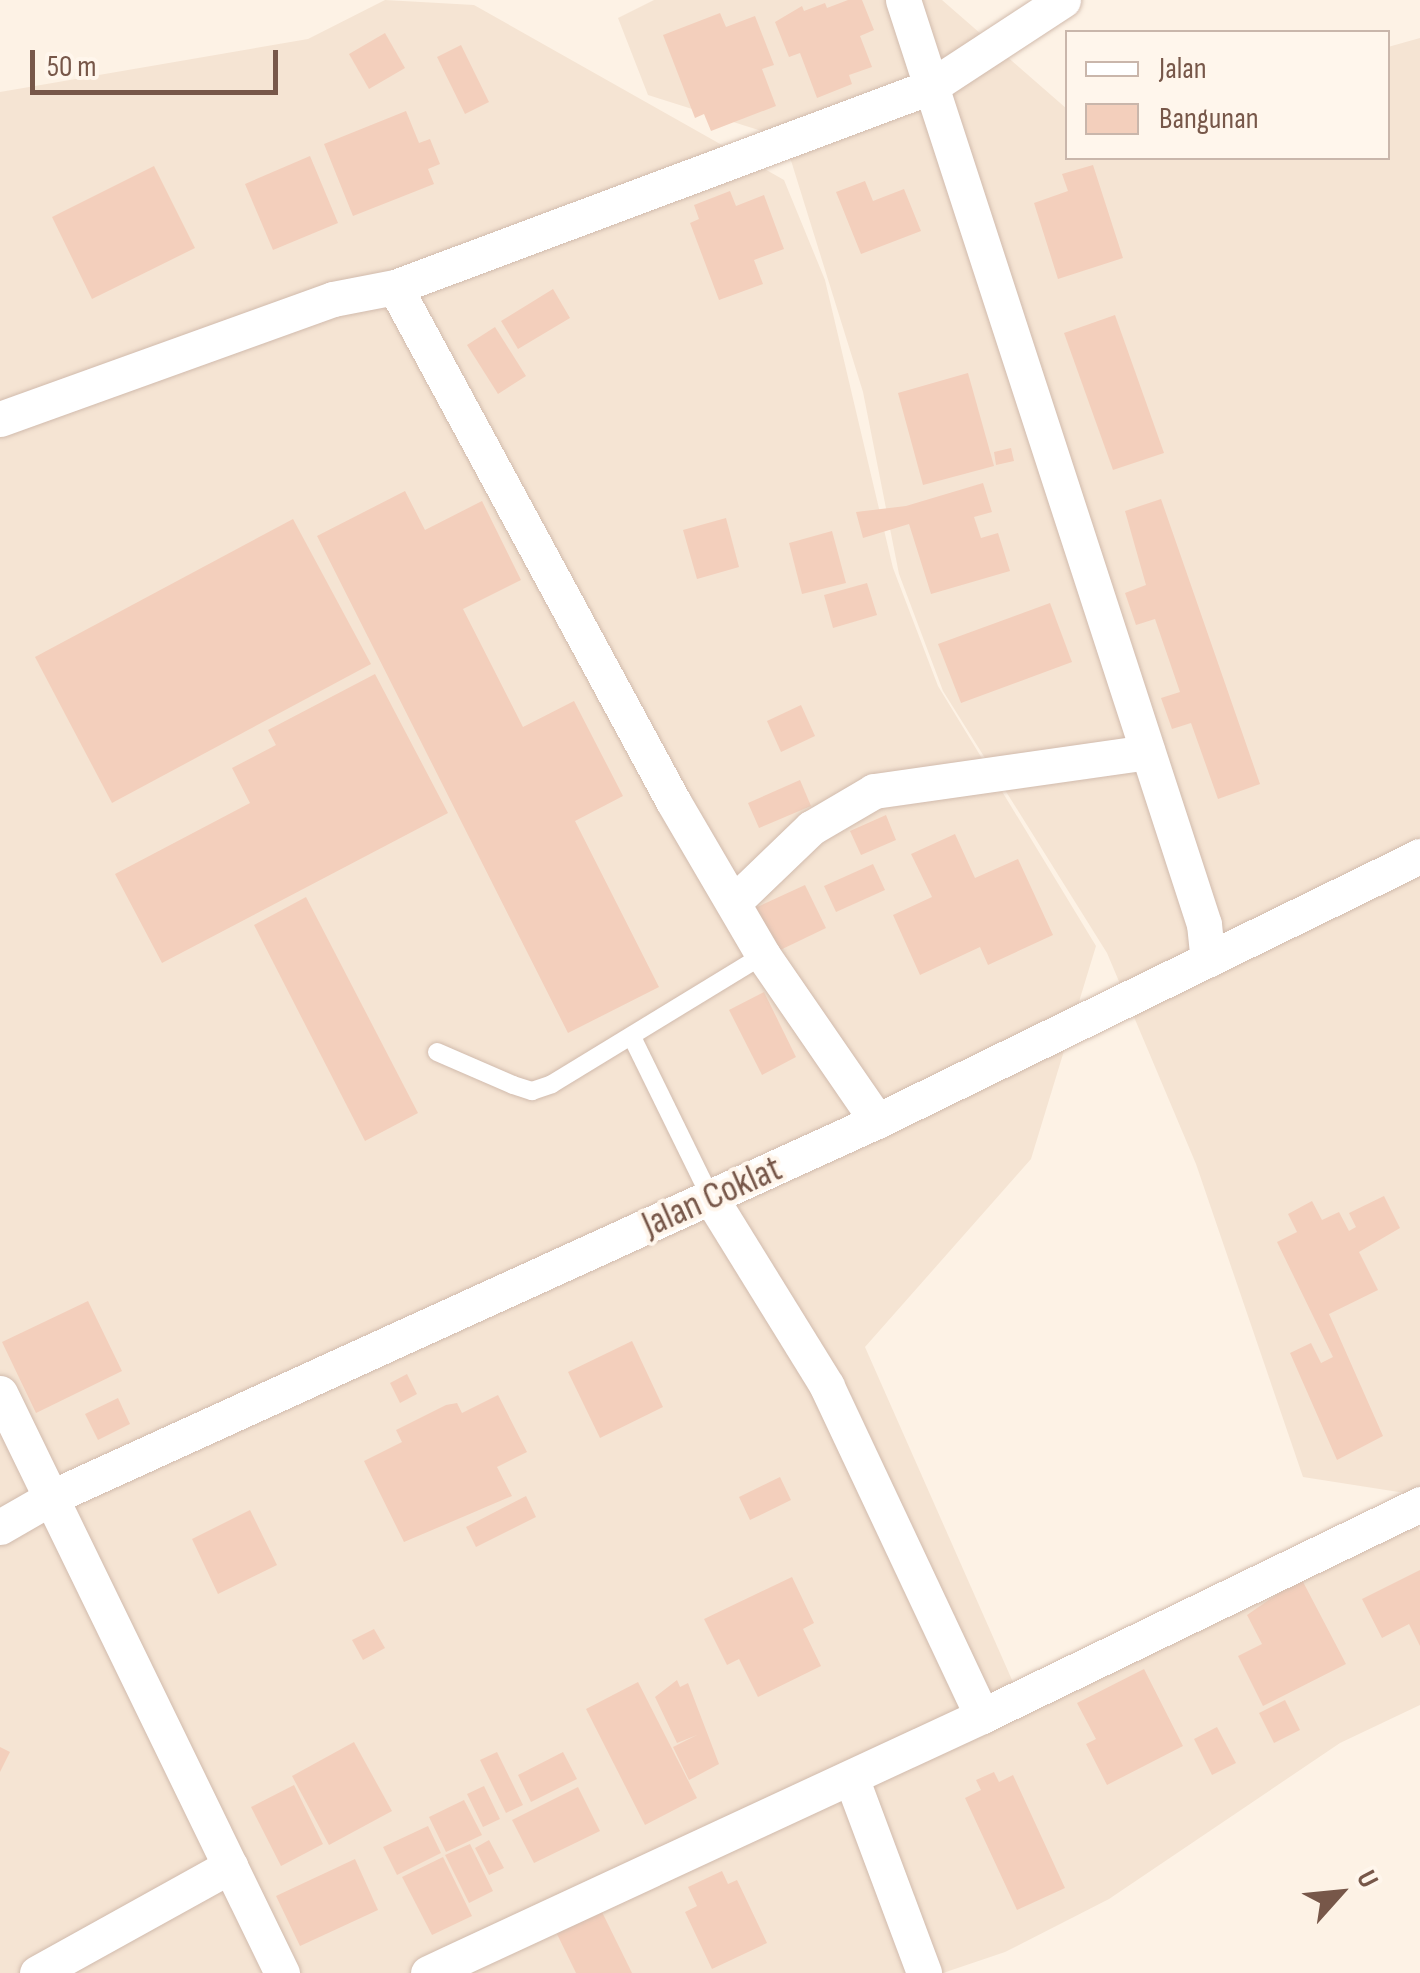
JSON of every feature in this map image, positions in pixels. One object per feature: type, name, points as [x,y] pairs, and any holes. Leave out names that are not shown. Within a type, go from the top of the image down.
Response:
[{"type":"street","points":[[904,0],[1204,924],[1208,960]]},
{"type":"street","points":[[0,418],[332,299],[395,287],[930,88],[1063,0]]},
{"type":"street","points":[[395,287],[540,561],[763,955],[877,1121]]},
{"type":"street","points":[[734,902],[811,828],[874,791],[1147,752]]},
{"type":"street","name":"Jalan Coklat","points":[[0,1528],[54,1496],[877,1121],[1420,856]]},
{"type":"street","points":[[711,1198],[828,1386],[982,1716]]},
{"type":"street","points":[[0,1393],[54,1496],[282,1973]]},
{"type":"street","points":[[428,1973],[852,1780],[1420,1504]]},
{"type":"street","points":[[852,1780],[924,1973]]},
{"type":"street","points":[[37,1973],[230,1866]]},
{"type":"lane","points":[[437,1052],[532,1090],[587,1067],[763,955]]},
{"type":"lane","points":[[632,1037],[711,1198]]},
{"type":"shaded area","points":[[385,0],[474,5],[784,180],[825,280],[893,568],[938,686],[1096,946],[1031,1159],[865,1347],[1020,1698],[1404,1503],[1420,1531],[1420,1705],[1340,1743],[1109,1899],[1005,1952],[943,1973],[0,1973],[0,92],[308,39]]},
{"type":"shaded area","points":[[654,0],[942,0],[1065,107],[1065,160],[1390,160],[1390,46],[1420,38],[1420,1515],[1405,1493],[1303,1477],[1196,1164],[1107,953],[943,691],[899,574],[863,392],[784,138],[648,95],[618,18]]},
{"type":"building","points":[[848,0],[862,0],[874,30],[860,36],[872,67],[849,75],[852,84],[817,98],[800,53],[789,57],[775,22],[802,6],[804,11],[825,3],[827,8]]},
{"type":"building","points":[[720,13],[726,27],[755,16],[774,65],[762,69],[776,106],[711,131],[704,114],[695,118],[663,35]]},
{"type":"building","points":[[385,33],[405,68],[369,89],[349,54]]},
{"type":"building","points":[[461,45],[489,102],[465,114],[437,57]]},
{"type":"building","points":[[406,111],[419,143],[430,139],[440,164],[428,169],[434,184],[353,216],[324,144]]},
{"type":"building","points":[[310,156],[338,223],[273,250],[245,184]]},
{"type":"building","points":[[1093,165],[1123,258],[1058,279],[1034,203],[1068,191],[1062,174]]},
{"type":"building","points":[[154,166],[195,248],[92,299],[52,217]]},
{"type":"building","points":[[865,181],[873,201],[904,189],[921,231],[861,254],[836,192]]},
{"type":"building","points":[[730,191],[736,206],[764,195],[784,249],[754,260],[763,284],[719,300],[690,223],[699,219],[694,205]]},
{"type":"building","points":[[553,289],[570,318],[518,349],[501,321]]},
{"type":"building","points":[[1115,315],[1164,453],[1113,470],[1064,333]]},
{"type":"building","points":[[495,327],[526,376],[498,394],[467,345]]},
{"type":"building","points":[[968,373],[994,466],[923,485],[898,393]]},
{"type":"building","points":[[1011,448],[1014,461],[996,465],[994,452]]},
{"type":"building","points":[[983,483],[992,512],[974,517],[981,538],[998,533],[1010,571],[931,594],[909,524],[863,538],[856,512],[906,506]]},
{"type":"building","points":[[405,491],[425,530],[482,501],[521,580],[463,609],[523,727],[574,701],[623,796],[575,821],[659,987],[568,1033],[317,536]]},
{"type":"building","points":[[1161,499],[1260,784],[1218,799],[1191,723],[1172,729],[1161,698],[1180,692],[1155,619],[1136,625],[1125,593],[1146,585],[1125,511]]},
{"type":"building","points":[[726,518],[739,567],[697,579],[683,530]]},
{"type":"building","points":[[293,519],[371,664],[112,803],[35,657]]},
{"type":"building","points":[[832,531],[846,583],[802,594],[789,543]]},
{"type":"building","points":[[867,583],[877,615],[833,628],[824,595]]},
{"type":"building","points":[[1050,603],[1072,662],[961,703],[938,644]]},
{"type":"building","points":[[375,674],[448,813],[162,963],[115,874],[250,803],[232,768],[276,745],[268,730]]},
{"type":"building","points":[[801,705],[815,736],[781,752],[767,721]]},
{"type":"building","points":[[800,780],[811,806],[759,828],[748,803]]},
{"type":"building","points":[[886,815],[896,840],[861,855],[850,831]]},
{"type":"building","points":[[955,834],[975,878],[1018,859],[1053,935],[988,965],[980,947],[920,975],[893,915],[932,897],[911,854]]},
{"type":"building","points":[[873,864],[885,890],[836,912],[824,886]]},
{"type":"building","points":[[805,885],[826,928],[774,953],[753,909]]},
{"type":"building","points":[[306,897],[418,1113],[365,1141],[254,925]]},
{"type":"building","points":[[764,992],[796,1057],[762,1075],[729,1010]]},
{"type":"building","points":[[1384,1196],[1400,1228],[1359,1252],[1378,1290],[1329,1314],[1383,1436],[1337,1460],[1290,1353],[1311,1343],[1321,1363],[1333,1357],[1277,1242],[1297,1232],[1288,1214],[1312,1201],[1322,1220],[1339,1212],[1349,1231],[1356,1227],[1349,1213]]},
{"type":"building","points":[[88,1301],[122,1371],[36,1413],[2,1342]]},
{"type":"building","points":[[632,1341],[663,1407],[600,1438],[568,1372]]},
{"type":"building","points":[[407,1374],[417,1394],[400,1403],[390,1383]]},
{"type":"building","points":[[498,1395],[527,1452],[497,1467],[512,1496],[404,1542],[364,1461],[402,1442],[396,1430],[446,1405],[457,1403],[462,1413]]},
{"type":"building","points":[[118,1398],[130,1424],[98,1440],[85,1414]]},
{"type":"building","points":[[780,1477],[791,1500],[750,1520],[739,1497]]},
{"type":"building","points":[[526,1496],[536,1517],[476,1547],[466,1527]]},
{"type":"building","points":[[250,1510],[277,1565],[218,1594],[192,1539]]},
{"type":"building","points":[[1420,1570],[1420,1646],[1409,1624],[1382,1638],[1362,1599]]},
{"type":"building","points":[[792,1577],[814,1623],[803,1629],[821,1666],[758,1697],[739,1659],[727,1665],[704,1619]]},
{"type":"building","points":[[1301,1578],[1346,1664],[1263,1706],[1238,1656],[1262,1644],[1247,1615]]},
{"type":"building","points":[[374,1629],[385,1648],[363,1660],[352,1640]]},
{"type":"building","points":[[1144,1669],[1183,1746],[1107,1785],[1086,1744],[1096,1739],[1077,1703]]},
{"type":"building","points":[[677,1680],[680,1687],[688,1683],[719,1764],[689,1780],[673,1747],[697,1735],[677,1743],[655,1697]]},
{"type":"building","points":[[638,1682],[697,1798],[645,1825],[586,1709]]},
{"type":"building","points":[[1285,1700],[1300,1730],[1274,1743],[1259,1713]]},
{"type":"building","points":[[1217,1727],[1236,1763],[1212,1775],[1194,1739]]},
{"type":"building","points":[[354,1742],[392,1811],[329,1845],[292,1776]]},
{"type":"building","points":[[0,1747],[10,1752],[0,1772]]},
{"type":"building","points":[[497,1752],[523,1805],[506,1813],[480,1760]]},
{"type":"building","points":[[563,1752],[577,1779],[531,1802],[518,1775]]},
{"type":"building","points":[[994,1772],[999,1782],[1013,1775],[1065,1888],[1017,1910],[965,1798],[981,1790],[976,1780]]},
{"type":"building","points":[[294,1785],[323,1844],[281,1866],[251,1807]]},
{"type":"building","points":[[484,1786],[500,1819],[483,1827],[467,1794]]},
{"type":"building","points":[[578,1787],[600,1831],[534,1863],[512,1820]]},
{"type":"building","points":[[464,1800],[482,1835],[446,1852],[429,1817]]},
{"type":"building","points":[[428,1826],[441,1853],[397,1875],[383,1847]]},
{"type":"building","points":[[489,1840],[504,1868],[489,1875],[475,1848]]},
{"type":"building","points":[[470,1844],[493,1891],[469,1903],[445,1855]]},
{"type":"building","points":[[443,1857],[472,1916],[432,1935],[402,1877]]},
{"type":"building","points":[[355,1859],[378,1910],[300,1946],[276,1896]]},
{"type":"building","points":[[722,1871],[728,1884],[737,1880],[767,1943],[712,1969],[685,1912],[697,1906],[688,1887]]},
{"type":"building","points":[[601,1910],[632,1973],[576,1973],[556,1932]]}]
